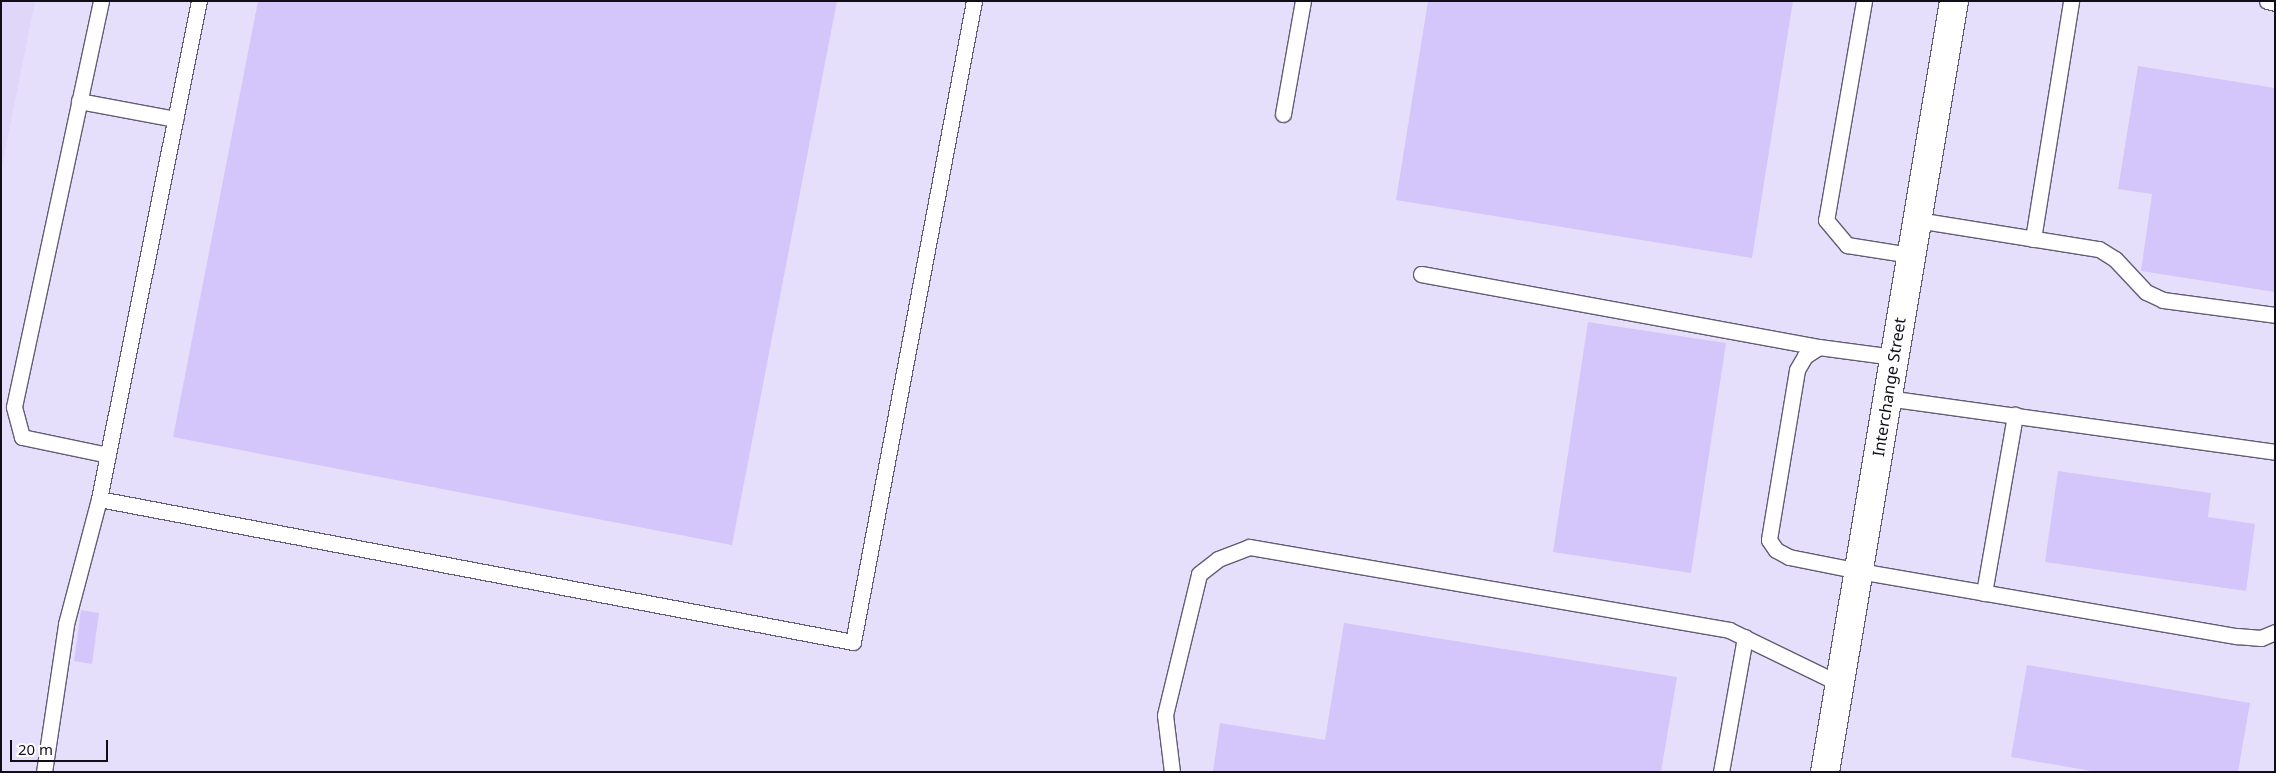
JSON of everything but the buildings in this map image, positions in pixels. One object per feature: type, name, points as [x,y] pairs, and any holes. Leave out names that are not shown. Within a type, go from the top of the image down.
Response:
[{"type":"street","name":"Interchange Street","points":[[1825,772],[1954,1]]},
{"type":"lane","points":[[101,1],[14,407],[22,437],[108,455]]},
{"type":"lane","points":[[44,772],[66,624],[99,499],[199,1]]},
{"type":"lane","points":[[99,499],[853,642],[974,1]]},
{"type":"lane","points":[[1283,114],[1302,1]]},
{"type":"lane","points":[[1864,1],[1826,220],[1847,245],[1911,255]]},
{"type":"lane","points":[[2033,239],[2071,1]]},
{"type":"lane","points":[[2267,1],[2275,3]]},
{"type":"lane","points":[[79,101],[175,118]]},
{"type":"lane","points":[[1917,220],[2099,249],[2115,259],[2146,292],[2163,300],[2275,315]]},
{"type":"lane","points":[[1421,274],[1819,347],[1894,357]]},
{"type":"lane","points":[[1819,347],[1806,356],[1797,370],[1769,540],[1776,550],[1789,557],[1859,571],[2237,636],[2261,638],[2275,632]]},
{"type":"lane","points":[[1888,398],[2275,452]]},
{"type":"lane","points":[[1984,593],[2015,416]]},
{"type":"lane","points":[[1172,772],[1165,715],[1199,574],[1218,559],[1249,547],[1728,630],[1840,684]]},
{"type":"lane","points":[[1721,772],[1745,637]]},
{"type":"shaded area","points":[[1,1],[35,1],[1,171]]}]
